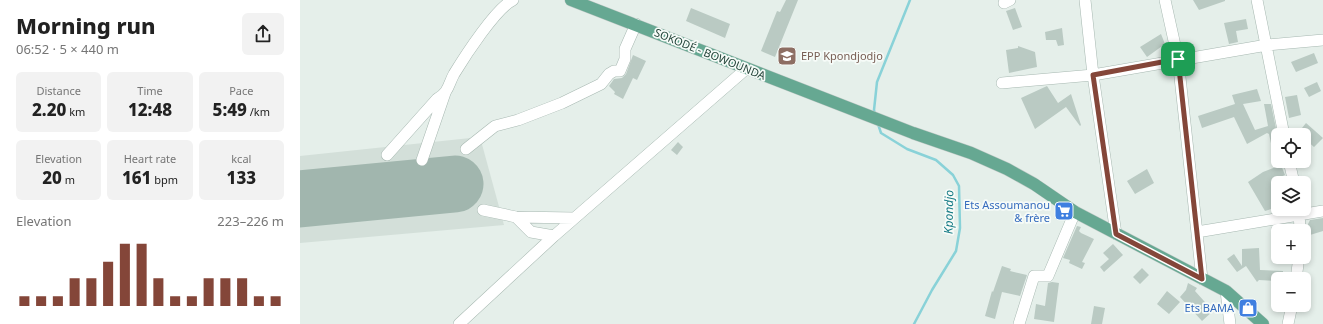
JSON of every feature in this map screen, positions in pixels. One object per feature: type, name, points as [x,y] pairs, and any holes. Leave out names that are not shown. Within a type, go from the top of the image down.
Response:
[{"type":"main road","name":"SOKODÉ - BOWOUNDA","points":[[571,0],[913,133],[971,153],[1007,169],[1034,184],[1075,212],[1226,291],[1263,324]]},
{"type":"street","points":[[422,160],[445,94],[454,76],[503,6],[514,0]]},
{"type":"street","points":[[1085,0],[1093,75],[1116,234]]},
{"type":"street","points":[[1164,0],[1178,59],[1202,279]]},
{"type":"street","points":[[1257,0],[1283,128]]},
{"type":"street","points":[[466,149],[495,126],[518,120],[562,102],[601,84],[609,74],[614,71],[620,71],[625,59],[625,49],[636,24]]},
{"type":"street","points":[[1002,83],[1093,75],[1178,59],[1267,45],[1323,40]]},
{"type":"street","points":[[459,324],[574,218],[746,69]]},
{"type":"street","points":[[387,155],[437,99],[445,94]]},
{"type":"street","points":[[483,210],[516,217],[574,218]]},
{"type":"street","points":[[1311,212],[1323,211]]},
{"type":"street","points":[[1019,324],[1034,276],[1048,276],[1075,212]]},
{"type":"street","points":[[1197,232],[1279,216]]},
{"type":"street","points":[[516,217],[531,232],[554,236]]},
{"type":"street","points":[[1226,291],[1230,324]]},
{"type":"street","points":[[1288,324],[1291,312]]},
{"type":"shaded area","points":[[480,137],[504,225],[300,243],[300,156]]},
{"type":"building","points":[[786,0],[798,0],[775,57],[761,51],[777,11],[780,12]]},
{"type":"building","points":[[1193,0],[1225,0],[1225,1],[1199,10]]},
{"type":"building","points":[[691,8],[730,24],[725,38],[686,21]]},
{"type":"building","points":[[1015,8],[1022,27],[1013,30],[1006,11]]},
{"type":"building","points":[[1246,19],[1248,29],[1236,31],[1238,42],[1229,44],[1224,23]]},
{"type":"building","points":[[1062,28],[1064,45],[1058,46],[1056,40],[1046,40],[1045,32]]},
{"type":"building","points":[[1161,34],[1165,44],[1147,57],[1140,47]]},
{"type":"building","points":[[1018,46],[1035,52],[1037,67],[1009,73],[1006,50],[1018,48]]},
{"type":"building","points":[[1314,53],[1318,63],[1296,72],[1291,62]]},
{"type":"building","points":[[633,55],[646,61],[637,80],[633,78],[623,99],[614,94],[615,92],[609,86],[614,79],[622,78],[626,74]]},
{"type":"building","points":[[1317,82],[1321,91],[1309,97],[1304,88]]},
{"type":"building","points":[[1047,86],[1058,103],[1071,94],[1081,125],[1080,126],[1066,107],[1035,129],[1021,98]]},
{"type":"building","points":[[1257,89],[1261,101],[1243,104],[1255,130],[1268,126],[1264,104],[1271,104],[1276,128],[1271,128],[1271,143],[1269,134],[1267,133],[1247,144],[1234,117],[1202,128],[1198,116],[1235,104],[1232,95]]},
{"type":"building","points":[[1297,95],[1301,115],[1289,118],[1285,97]]},
{"type":"building","points":[[1306,123],[1323,138],[1314,147],[1311,144],[1311,128],[1302,128]]},
{"type":"building","points":[[678,142],[683,147],[677,155],[671,150]]},
{"type":"building","points":[[1273,168],[1282,168],[1285,175],[1271,176],[1271,209],[1265,211],[1248,182],[1263,172]]},
{"type":"building","points":[[1147,169],[1154,183],[1135,194],[1127,181]]},
{"type":"building","points":[[1323,218],[1323,231],[1311,235],[1311,224],[1308,224],[1310,220]]},
{"type":"building","points":[[1077,226],[1081,227],[1079,231],[1081,233],[1094,239],[1082,262],[1085,263],[1082,269],[1069,263],[1070,260],[1063,258]]},
{"type":"building","points":[[1113,244],[1123,255],[1104,272],[1100,267],[1109,259],[1103,253]]},
{"type":"building","points":[[1259,248],[1260,270],[1283,272],[1271,272],[1271,281],[1259,280],[1257,282],[1246,266],[1237,272],[1227,259],[1234,254],[1242,266],[1242,249]]},
{"type":"building","points":[[1002,266],[1011,269],[1010,271],[1027,275],[1020,296],[1002,292],[995,319],[985,316],[992,291],[993,292]]},
{"type":"building","points":[[1142,268],[1149,275],[1140,284],[1133,277]]},
{"type":"building","points":[[1048,283],[1059,283],[1054,322],[1034,319],[1036,304],[1045,306]]},
{"type":"building","points":[[1188,283],[1197,288],[1195,291],[1213,311],[1202,321],[1180,297],[1186,290]]},
{"type":"building","points":[[1167,291],[1180,302],[1169,314],[1157,304]]},
{"type":"building","points":[[1094,306],[1105,308],[1102,324],[1091,324]]},
{"type":"waterway","points":[[875,114],[874,110],[877,82],[910,0]]},
{"type":"waterway","name":"Kpondjo","points":[[878,124],[881,133],[907,149],[936,160],[953,175],[959,186],[960,228],[956,251],[932,290],[914,324]]},
{"type":"runway","points":[[300,199],[455,184]]},
{"type":"place","name":"EPP Kpondjodjo","points":[[787,56]]},
{"type":"place","name":"Ets Assoumanou & frère","points":[[1064,211]]},
{"type":"place","name":"Ets BAMA","points":[[1248,308]]},
{"type":"route","points":[[1178,59],[1202,279],[1116,234],[1093,75],[1178,59]]}]
